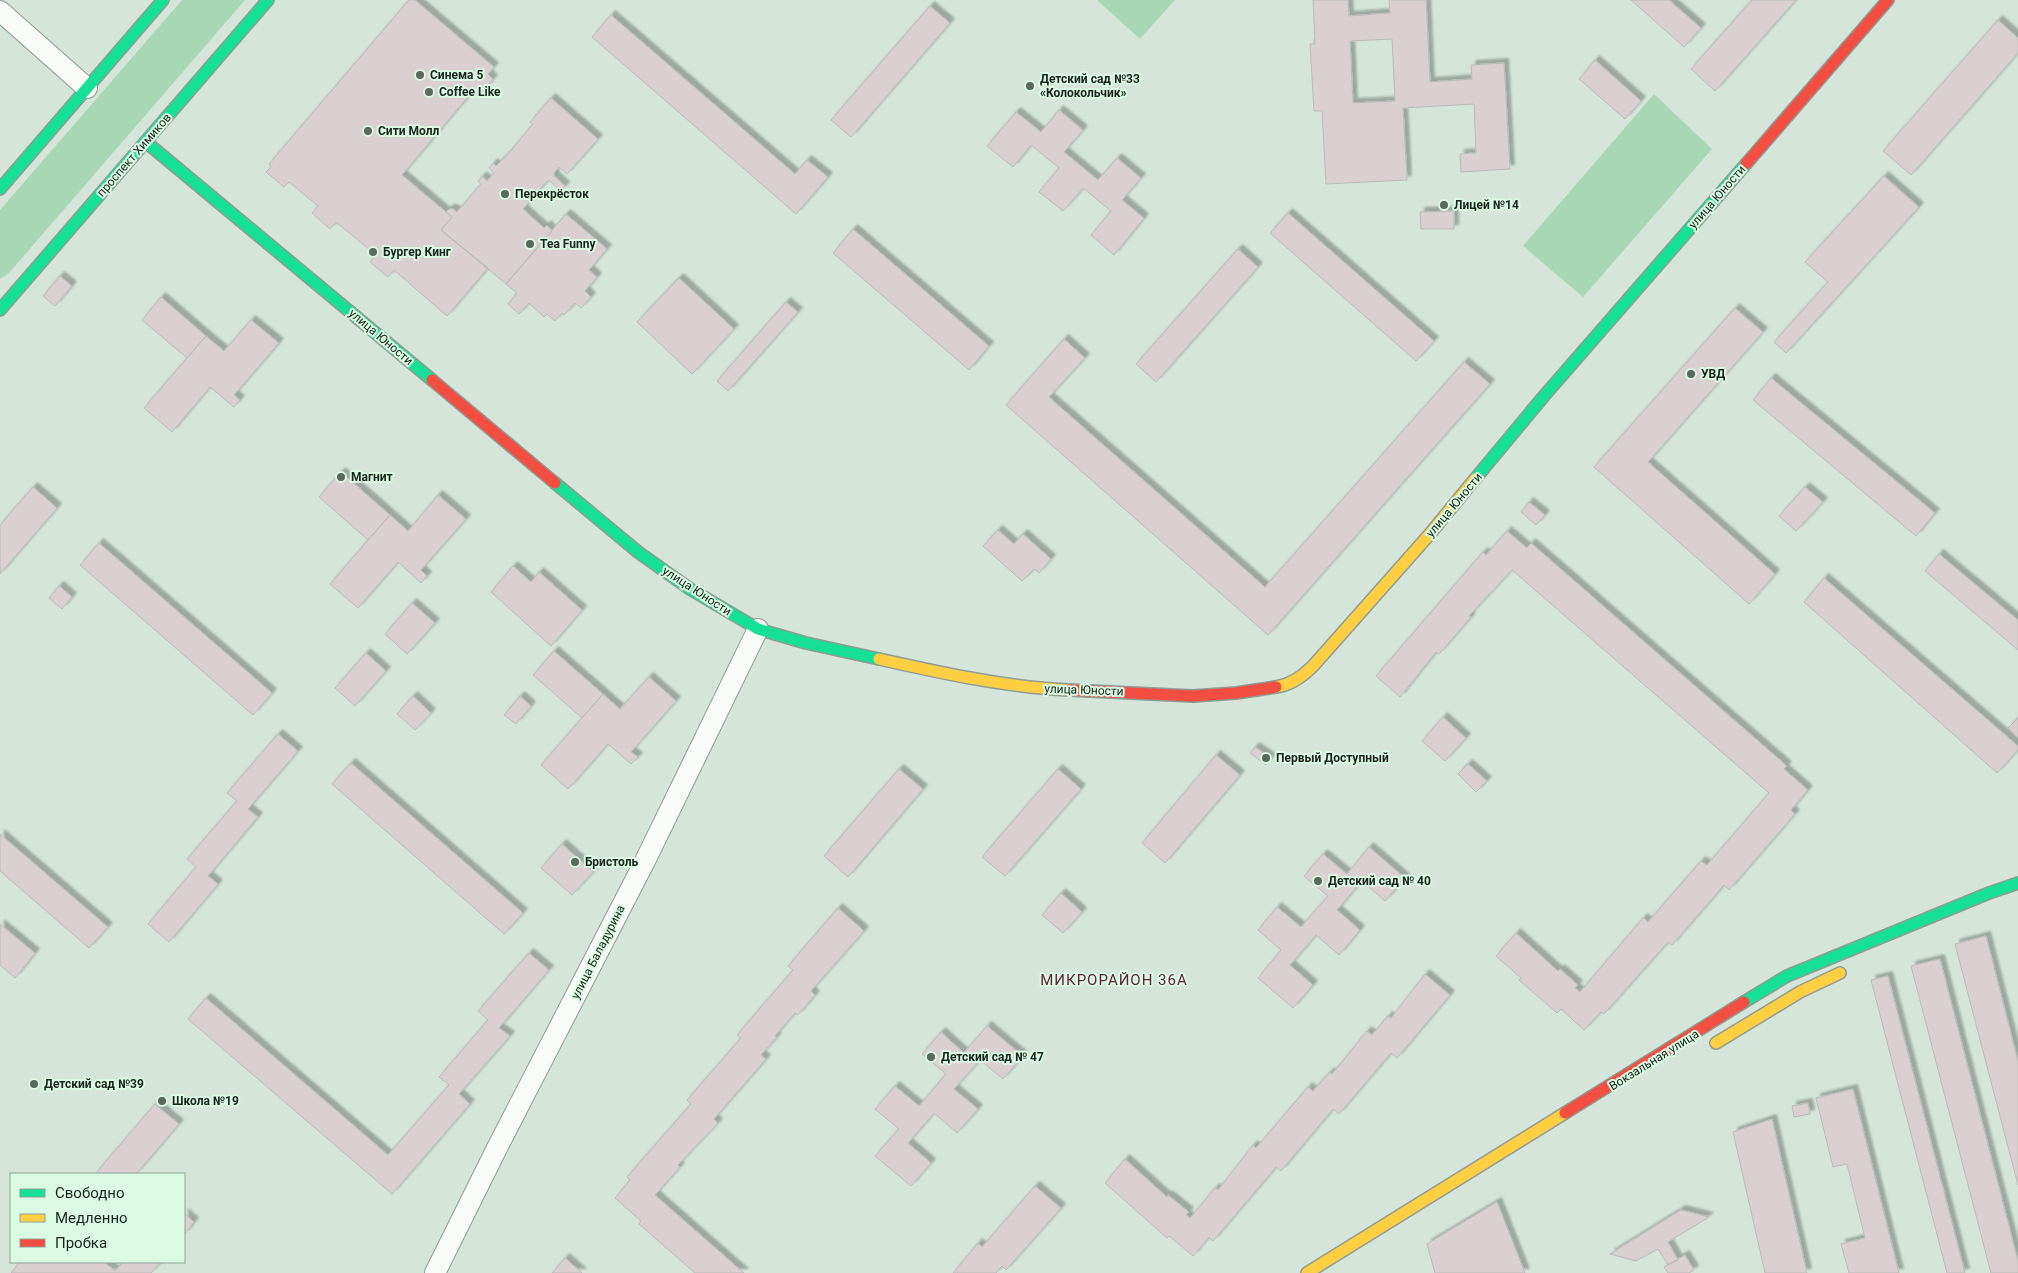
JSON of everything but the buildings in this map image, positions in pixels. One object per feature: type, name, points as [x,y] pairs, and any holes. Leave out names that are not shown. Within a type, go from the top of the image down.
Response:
[{"type":"street","points":[[0,189],[163,0]]},
{"type":"street","name":"проспект Химиков","points":[[0,310],[268,0]]},
{"type":"street","name":"улица Юности","points":[[146,142],[638,552],[690,590],[758,629],[806,643],[962,678],[1032,688],[1193,696],[1283,686],[1313,666],[1429,535],[1544,396],[1888,0]]},
{"type":"street","points":[[0,11],[87,88]]},
{"type":"street","points":[[0,295],[12,291],[24,282]]},
{"type":"street","name":"улица Баладурина","points":[[435,1273],[501,1140],[645,861],[758,629]]},
{"type":"street","name":"Вокзальная улица","points":[[1308,1273],[1787,976],[1989,893],[2018,883]]},
{"type":"street","name":"Вокзальная улица","points":[[1709,1047],[1800,992],[1851,968]]},
{"type":"green space","points":[[182,0],[245,0],[9,273],[0,279],[0,210]]},
{"type":"green space","points":[[1097,0],[1175,0],[1140,39]]},
{"type":"green space","points":[[1654,94],[1712,149],[1583,297],[1523,246]]},
{"type":"traffic: fast","points":[[0,189],[163,0]]},
{"type":"traffic: fast","points":[[0,310],[268,0]]},
{"type":"traffic: fast","points":[[146,142],[432,380]]},
{"type":"traffic: fast","points":[[1475,479],[1544,396],[1746,164]]},
{"type":"traffic: fast","points":[[555,483],[638,552],[690,589],[758,629],[806,643],[879,659]]},
{"type":"traffic: fast","points":[[1744,1002],[1787,976],[1989,893],[2018,883]]},
{"type":"traffic: slow","points":[[1276,687],[1296,680],[1313,666],[1429,535],[1475,479]]},
{"type":"traffic: slow","points":[[879,659],[997,683],[1069,690]]},
{"type":"traffic: slow","points":[[1716,1043],[1800,992],[1840,973]]},
{"type":"traffic: slow","points":[[1307,1273],[1565,1113]]},
{"type":"traffic: jam","points":[[1746,164],[1888,0]]},
{"type":"traffic: jam","points":[[432,380],[555,483]]},
{"type":"traffic: jam","points":[[1069,690],[1193,696],[1236,693],[1276,687]]},
{"type":"traffic: jam","points":[[1565,1113],[1744,1002]]},
{"type":"place","name":"Синема 5","points":[[420,75]]},
{"type":"place","name":"Детский сад №33 «Колокольчик»","points":[[1030,86]]},
{"type":"place","name":"Coffee Like","points":[[429,92]]},
{"type":"place","name":"Сити Молл","points":[[368,131]]},
{"type":"place","name":"Перекрёсток","points":[[505,194]]},
{"type":"place","name":"Лицей №14","points":[[1444,205]]},
{"type":"place","name":"Tea Funny","points":[[530,244]]},
{"type":"place","name":"Бургер Кинг","points":[[373,252]]},
{"type":"place","name":"УВД","points":[[1691,374]]},
{"type":"place","name":"Магнит","points":[[341,477]]},
{"type":"place","name":"Первый Доступный","points":[[1266,758]]},
{"type":"place","name":"Бристоль","points":[[575,862]]},
{"type":"place","name":"Детский сад № 40","points":[[1318,881]]},
{"type":"place","name":"Детский сад № 47","points":[[931,1057]]},
{"type":"place","name":"Детский сад №39","points":[[34,1084]]},
{"type":"place","name":"Школа №19","points":[[162,1101]]},
{"type":"district","name":"МИКРОРАЙОН 36А","points":[[1114,980]]}]
